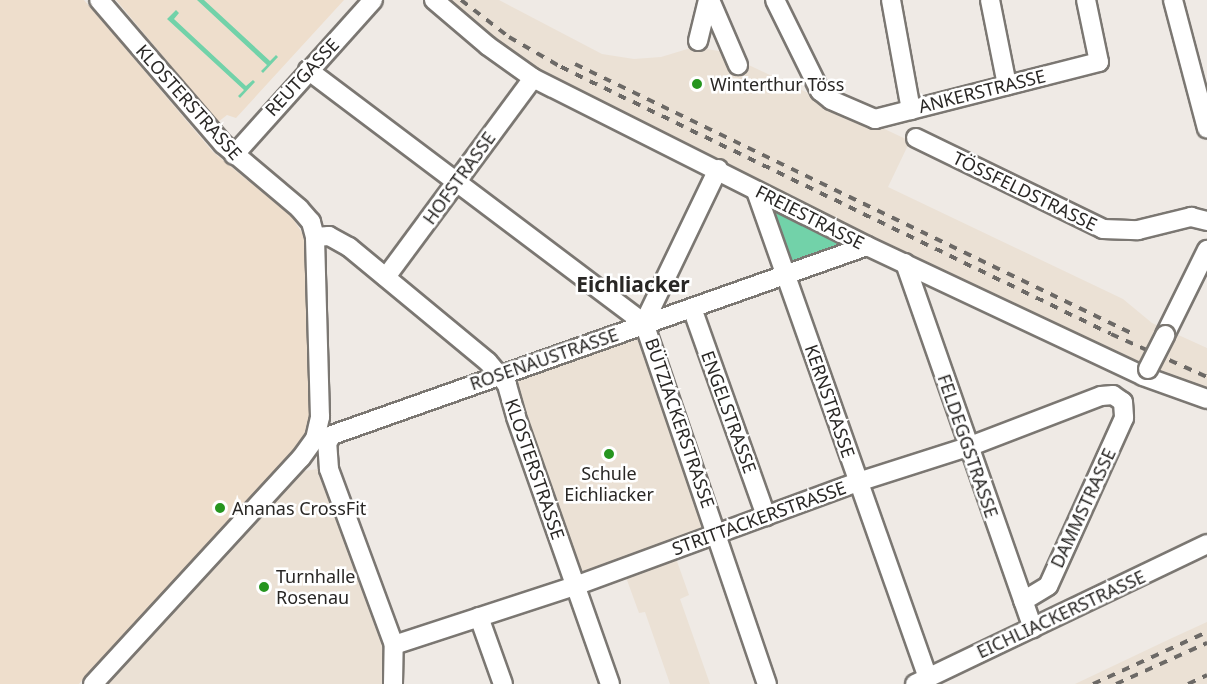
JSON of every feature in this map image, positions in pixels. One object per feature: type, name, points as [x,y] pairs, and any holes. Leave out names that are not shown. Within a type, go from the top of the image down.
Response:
[{"type":"street","name":"KLOSTERSTRASSE","points":[[99,0],[234,155],[299,208],[313,229],[334,238],[386,277],[501,374],[507,385],[610,684]]},
{"type":"street","name":"REUTGASSE","points":[[234,155],[372,0]]},
{"type":"street","name":"FREIESTRASSE","points":[[434,0],[488,46],[533,78],[867,246],[1207,399]]},
{"type":"street","points":[[698,40],[709,0]]},
{"type":"street","points":[[709,0],[738,65]]},
{"type":"street","points":[[775,0],[790,34],[825,96],[870,118],[880,119],[911,110]]},
{"type":"street","name":"ANKERSTRASSE","points":[[891,0],[911,110],[1099,62],[1086,0]]},
{"type":"street","points":[[990,0],[1006,85]]},
{"type":"street","points":[[1173,0],[1207,129]]},
{"type":"street","name":"BÜTZIACKERSTRASSE","points":[[308,70],[644,323],[767,684]]},
{"type":"street","name":"HOFSTRASSE","points":[[386,277],[533,78]]},
{"type":"street","name":"TÖSSFELDSTRASSE","points":[[916,138],[1103,229],[1138,230],[1191,217],[1207,221]]},
{"type":"street","points":[[644,323],[717,169]]},
{"type":"street","name":"KERNSTRASSE","points":[[756,191],[858,482],[922,681]]},
{"type":"street","points":[[313,229],[321,441],[329,469],[394,645],[393,684]]},
{"type":"street","name":"ROSENAUSTRASSE","points":[[93,684],[296,464],[321,441],[339,431],[644,323],[786,277],[867,246]]},
{"type":"street","points":[[1145,373],[1207,250]]},
{"type":"street","name":"FELDEGGSTRASSE","points":[[905,263],[1033,628]]},
{"type":"street","name":"ENGELSTRASSE","points":[[692,308],[766,516]]},
{"type":"street","name":"STRITTACKERSTRASSE","points":[[394,645],[575,586],[858,482],[968,447],[1101,396],[1113,395],[1123,402]]},
{"type":"street","name":"DAMMSTRASSE","points":[[1023,601],[1048,586],[1124,418],[1123,402]]},
{"type":"street","name":"EICHLIACKERSTRASSE","points":[[922,681],[1207,544]]},
{"type":"street","points":[[479,617],[502,684]]},
{"type":"shaded area","points":[[0,0],[84,0],[213,152],[291,216],[303,234],[306,248],[310,419],[304,439],[79,684],[0,684]]},
{"type":"shaded area","points":[[116,0],[344,0],[236,118],[227,115],[218,122]]},
{"type":"shaded area","points":[[439,0],[499,0],[602,54],[634,59],[661,57],[694,47],[719,51],[910,141],[888,187],[1123,299],[1152,323],[1207,348],[1207,390],[1078,337],[563,85],[510,56]]},
{"type":"shaded area","name":"Schule Eichliacker","points":[[644,323],[716,535],[673,550],[689,595],[680,599],[710,684],[670,684],[645,612],[639,613],[623,569],[575,586],[501,374]]},
{"type":"shaded area","points":[[318,469],[329,480],[387,646],[387,684],[107,684],[304,471]]},
{"type":"shaded area","points":[[1207,622],[1207,684],[1075,684],[1172,638]]},
{"type":"green space","points":[[197,0],[204,0],[270,61],[276,55],[278,57],[263,73],[261,71],[267,65]]},
{"type":"green space","points":[[176,10],[179,13],[174,19],[246,86],[253,80],[255,82],[240,98],[238,96],[244,90],[167,19]]},
{"type":"green space","points":[[780,210],[837,238],[845,249],[796,267],[791,263],[775,218],[776,212]]},
{"type":"railway","points":[[461,0],[509,37],[561,67],[1111,334],[1207,377]]},
{"type":"railway","points":[[575,64],[1131,333]]},
{"type":"railway","points":[[1093,684],[1207,632]]},
{"type":"railway","points":[[1116,684],[1207,643]]},
{"type":"railway","points":[[1188,684],[1207,675]]},
{"type":"place","name":"Winterthur Töss","points":[[697,84]]},
{"type":"place","name":"Schule Eichliacker","points":[[609,454]]},
{"type":"place","name":"Ananas CrossFit","points":[[220,508]]},
{"type":"place","name":"Turnhalle Rosenau","points":[[264,587]]},
{"type":"district","name":"Eichliacker","points":[[633,284]]}]
